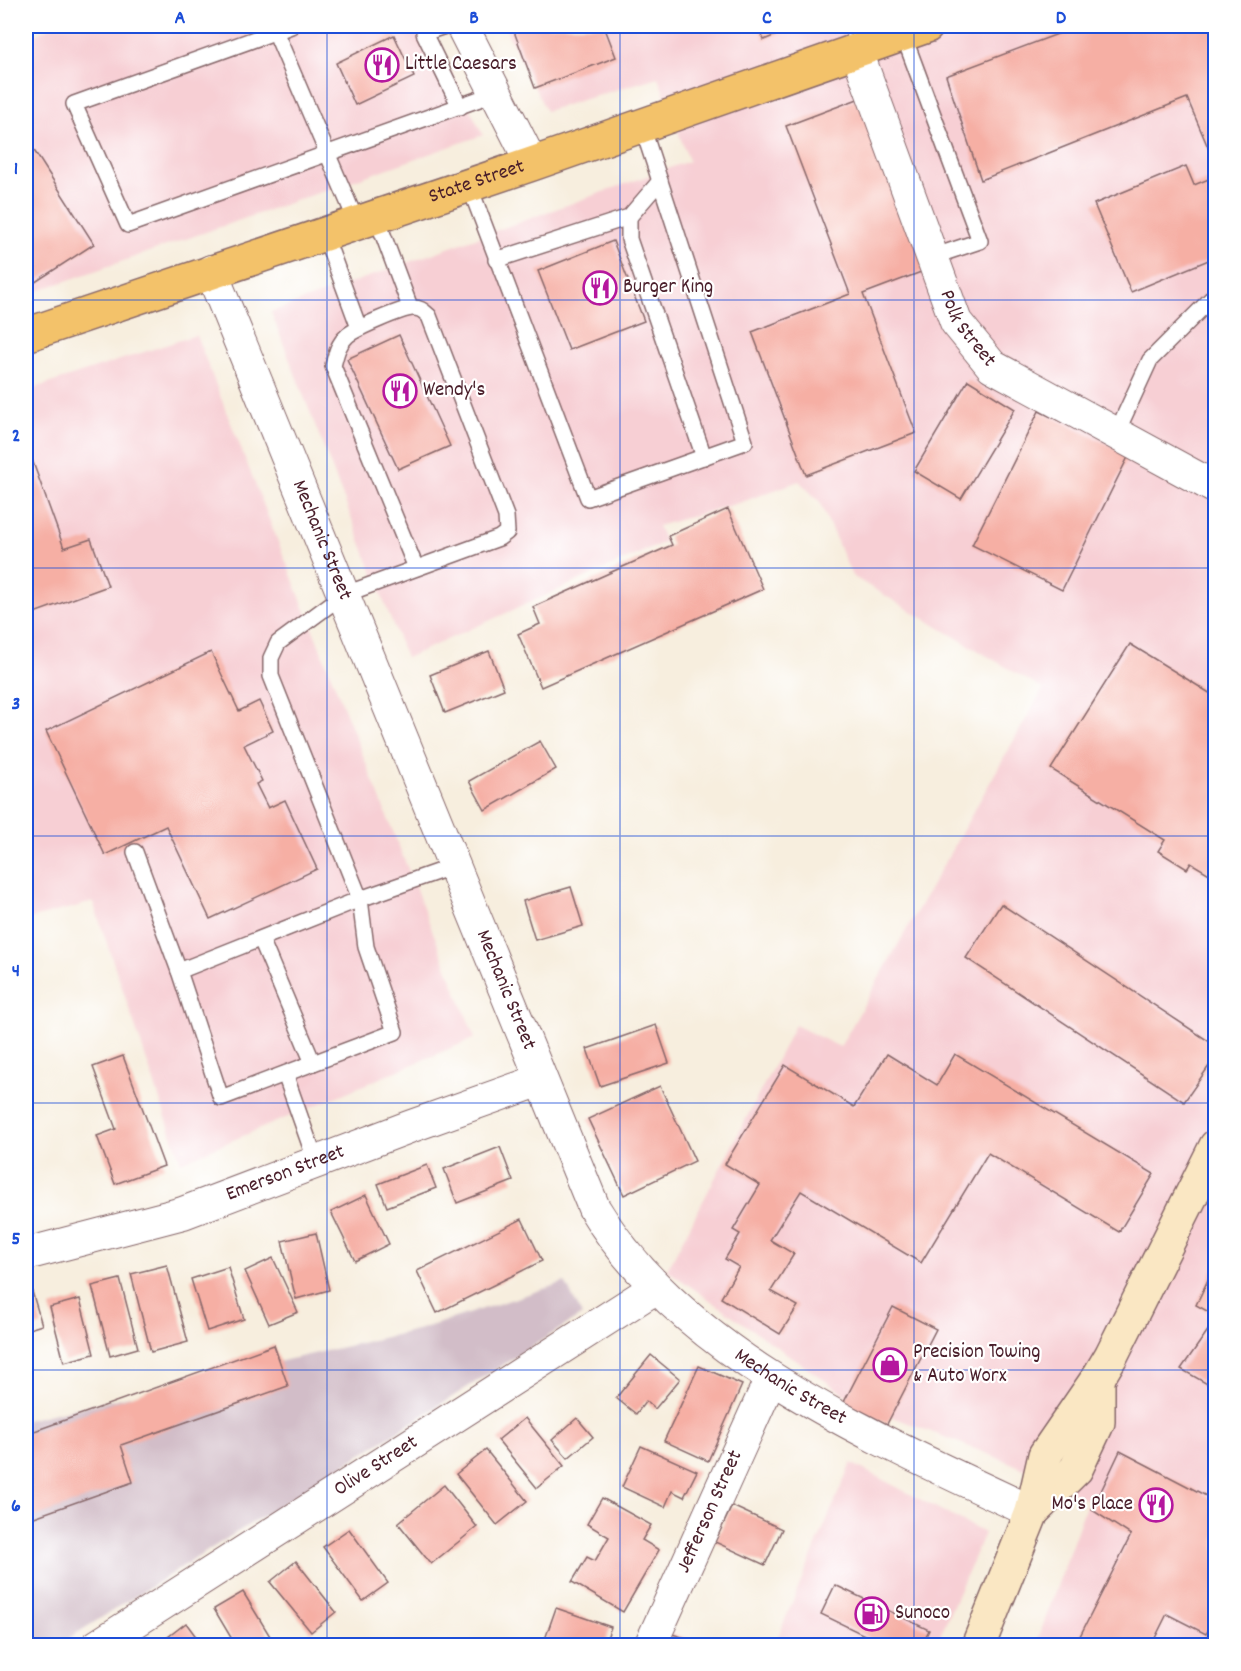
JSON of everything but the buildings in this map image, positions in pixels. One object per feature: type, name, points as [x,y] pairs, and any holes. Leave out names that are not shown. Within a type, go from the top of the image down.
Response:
[{"type":"highway","name":"State Street","points":[[26,335],[532,164],[915,30]]},
{"type":"main road","points":[[978,1646],[1032,1512],[1076,1469],[1098,1422],[1098,1378],[1215,1146]]},
{"type":"street","points":[[462,26],[532,164]]},
{"type":"street","name":"Polk Street","points":[[856,50],[956,322],[992,366],[1116,434],[1213,481]]},
{"type":"street","name":"Mechanic Street","points":[[211,271],[594,1208],[606,1228],[655,1288],[771,1378],[863,1431],[1032,1512]]},
{"type":"street","name":"Emerson Street","points":[[26,1254],[183,1213],[542,1080]]},
{"type":"street","name":"Olive Street","points":[[97,1646],[655,1288]]},
{"type":"street","name":"Jefferson Street","points":[[650,1646],[771,1378]]},
{"type":"lane","points":[[291,26],[74,104],[128,225],[496,93]]},
{"type":"lane","points":[[445,26],[423,33],[460,107]]},
{"type":"lane","points":[[915,30],[980,241],[932,257]]},
{"type":"lane","points":[[275,31],[328,154],[367,219],[410,308]]},
{"type":"lane","points":[[469,185],[588,498],[745,442],[642,126]]},
{"type":"lane","points":[[496,260],[628,217],[660,182]]},
{"type":"lane","points":[[628,217],[629,239],[704,457]]},
{"type":"lane","points":[[324,233],[359,328]]},
{"type":"lane","points":[[1116,434],[1150,360],[1215,294]]},
{"type":"lane","points":[[135,852],[179,971],[221,1098],[395,1032],[366,947],[360,899],[272,676],[271,657],[278,643],[343,595],[499,538],[507,532],[506,516],[429,316],[422,309],[410,308],[347,335],[337,350],[333,366],[416,568]]},
{"type":"lane","points":[[179,971],[360,899],[454,866]]},
{"type":"lane","points":[[261,939],[312,1063]]},
{"type":"lane","points":[[285,1074],[316,1162]]},
{"type":"shaded area","points":[[52,26],[428,26],[483,135],[26,295],[26,40]]},
{"type":"shaded area","points":[[504,26],[1215,26],[1215,1645],[1036,1645],[1088,1500],[1011,1463],[857,1403],[667,1270],[795,1025],[840,1047],[1043,689],[852,576],[819,501],[799,481],[742,502],[658,526],[665,542],[406,658],[271,312],[689,161],[658,77],[546,111]]},
{"type":"shaded area","points":[[196,335],[475,1038],[181,1162],[93,902],[26,920],[26,391]]},
{"type":"shaded area","points":[[565,1282],[582,1315],[58,1645],[26,1645],[26,1420],[421,1329]]},
{"type":"shaded area","points":[[851,1463],[984,1533],[936,1645],[774,1646]]},
{"type":"place","name":"Little Caesars","points":[[382,65]]},
{"type":"place","name":"Burger King","points":[[600,288]]},
{"type":"place","name":"Wendy's","points":[[400,391]]},
{"type":"place","name":"Precision Towing & Auto Worx","points":[[890,1365]]},
{"type":"place","name":"Mo's Place","points":[[1156,1505]]},
{"type":"place","name":"Sunoco","points":[[872,1614]]}]
